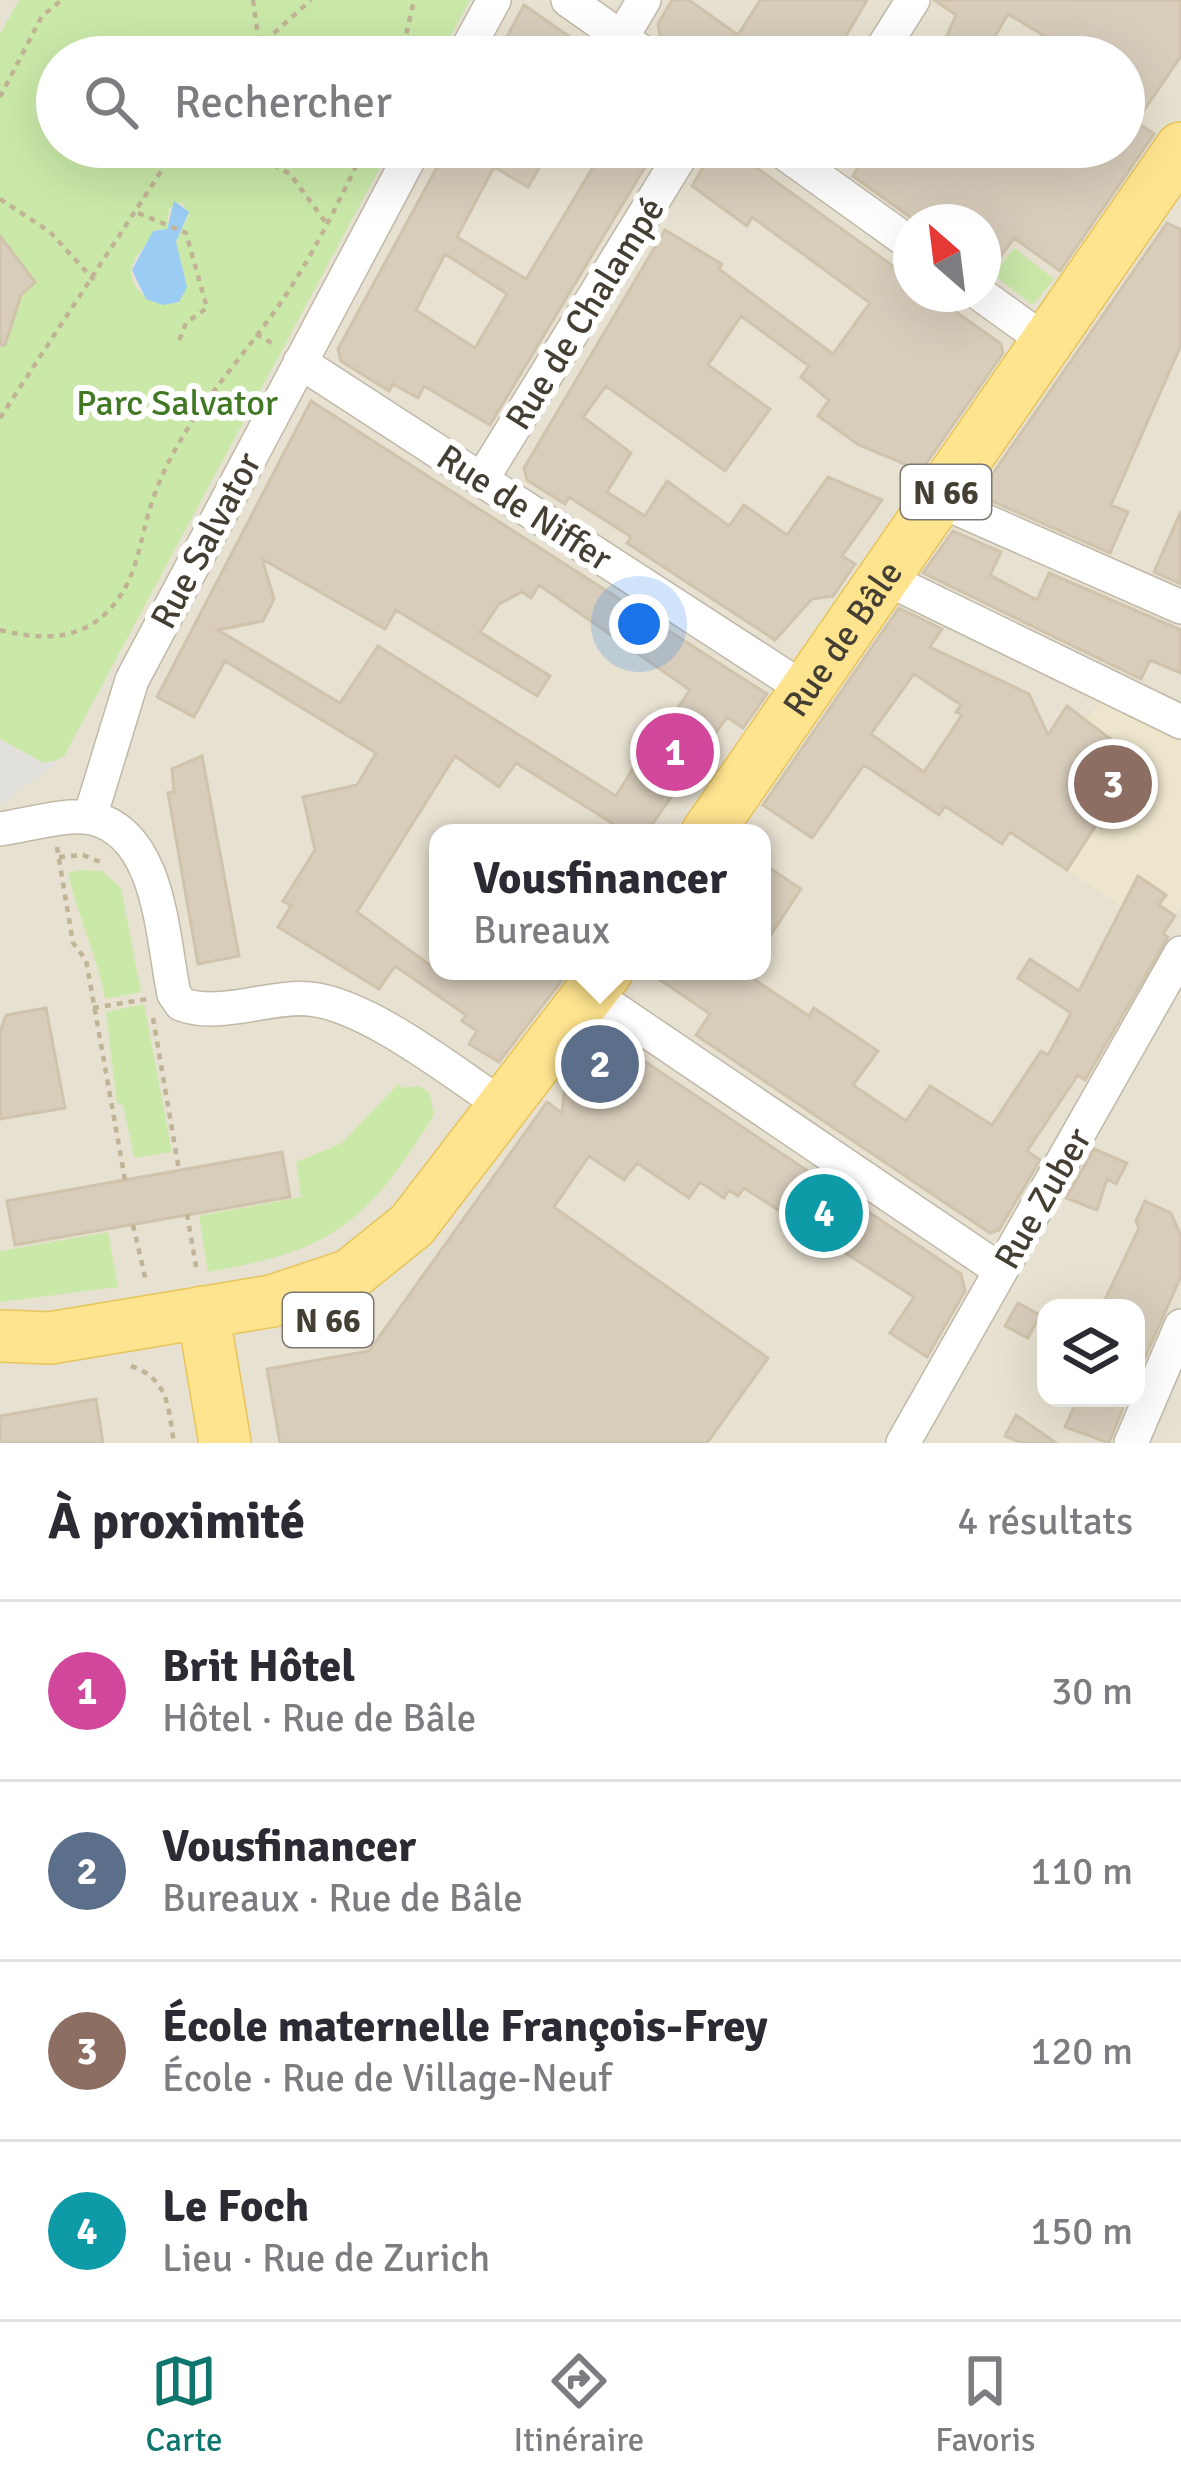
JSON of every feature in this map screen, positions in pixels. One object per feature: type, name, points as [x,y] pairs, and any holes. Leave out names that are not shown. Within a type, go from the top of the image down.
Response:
[{"type":"main road","name":"Rue de Bâle","points":[[714,824],[1048,343],[1172,179]]},
{"type":"main road","name":"N 66","points":[[0,1336],[27,1339],[83,1333],[192,1293],[321,1288],[350,1275],[412,1225],[599,982]]},
{"type":"main road","points":[[192,1293],[225,1443]]},
{"type":"street","points":[[475,36],[494,0]]},
{"type":"street","points":[[568,0],[620,36]]},
{"type":"street","points":[[638,36],[644,0]]},
{"type":"street","points":[[891,36],[913,0]]},
{"type":"street","name":"Rue Salvator","points":[[104,823],[132,680],[404,168]]},
{"type":"street","name":"Rue de Chalampé","points":[[482,478],[673,168]]},
{"type":"street","points":[[825,168],[893,228]]},
{"type":"street","points":[[1001,309],[1048,343]]},
{"type":"street","name":"Rue de Niffer","points":[[300,362],[809,692]]},
{"type":"street","points":[[940,501],[1181,607]]},
{"type":"street","points":[[887,579],[1181,722]]},
{"type":"street","points":[[0,829],[54,821],[104,823],[145,864],[174,994],[190,1008],[280,999],[334,1004],[505,1106]]},
{"type":"street","name":"Rue Zuber","points":[[903,1443],[1181,952]]},
{"type":"street","points":[[599,982],[1000,1270]]},
{"type":"street","points":[[1131,1443],[1181,1326]]},
{"type":"path","points":[[0,98],[42,16],[62,0]]},
{"type":"path","points":[[253,0],[258,36]]},
{"type":"path","points":[[267,36],[311,0]]},
{"type":"path","points":[[406,36],[414,0]]},
{"type":"path","points":[[1,413],[165,168]]},
{"type":"path","points":[[281,168],[290,173],[326,224]]},
{"type":"path","points":[[0,630],[55,638],[101,617],[120,596],[136,568],[152,501],[169,464],[204,402],[275,310],[354,168]]},
{"type":"path","points":[[0,190],[2,198],[50,232],[94,280]]},
{"type":"path","points":[[138,213],[186,232],[206,308],[186,323],[179,341]]},
{"type":"path","points":[[54,821],[73,943],[86,959],[125,1180]]},
{"type":"path","points":[[93,1008],[174,994]]},
{"type":"path","points":[[187,1214],[197,1273],[192,1293]]},
{"type":"path","points":[[133,1225],[143,1281],[155,1279]]},
{"type":"path","points":[[128,1366],[151,1373],[165,1389],[174,1443]]},
{"type":"shaded area","points":[[0,0],[1181,0],[1181,1443],[0,1443]]},
{"type":"shaded area","points":[[1102,698],[1181,736],[1181,905],[1163,934],[1012,832]]},
{"type":"shaded area","points":[[0,739],[41,763],[60,760],[0,805]]},
{"type":"green space","name":"Parc Salvator","points":[[19,0],[470,0],[450,36],[36,36],[36,168],[380,168],[64,756],[48,765],[0,739],[0,34]],"holes":[[[182,202],[189,215],[176,242],[179,302],[153,301],[134,284],[132,266],[153,231],[167,229],[169,208]]]},
{"type":"green space","points":[[1014,248],[1054,279],[1033,305],[1001,281],[1001,265]]},
{"type":"green space","points":[[102,871],[121,888],[141,992],[105,999],[68,873]]},
{"type":"green space","points":[[144,1004],[172,1152],[134,1158],[123,1105],[117,1104],[106,1012]]},
{"type":"green space","points":[[399,1083],[401,1088],[419,1086],[429,1092],[434,1115],[366,1206],[317,1241],[208,1272],[199,1216],[301,1197],[296,1162],[342,1143]]},
{"type":"green space","points":[[108,1232],[118,1287],[0,1302],[0,1251]]},
{"type":"water","points":[[174,201],[189,212],[176,242],[187,287],[179,302],[163,305],[146,299],[132,270],[153,231],[167,229]]},
{"type":"building","points":[[672,0],[689,0],[738,35],[760,0],[867,0],[846,36],[660,36],[658,24]]},
{"type":"building","points":[[934,0],[1181,0],[1181,56],[1145,109],[1145,36],[1044,36],[1008,14],[995,36],[947,36],[956,15]]},
{"type":"building","points":[[524,5],[569,36],[507,36]]},
{"type":"building","points":[[437,168],[493,168],[457,237],[526,279],[592,168],[644,168],[490,425],[424,386],[418,398],[393,384],[389,391],[341,361],[338,349]],"holes":[[[445,254],[507,294],[475,348],[416,310]]]},
{"type":"building","points":[[496,168],[539,168],[528,187]]},
{"type":"building","points":[[702,168],[757,168],[893,266],[893,312],[956,312],[1001,344],[1003,353],[921,471],[859,445],[818,416],[829,400],[801,377],[809,366],[741,316],[708,365],[770,409],[725,471],[606,386],[583,417],[631,453],[607,492],[645,516],[667,481],[729,526],[744,505],[787,535],[828,477],[882,500],[842,556],[855,564],[833,596],[812,599],[775,640],[627,543],[631,537],[569,497],[565,504],[527,480],[524,468],[665,230],[722,264],[719,269],[833,354],[870,303],[752,217],[747,226],[692,186]]},
{"type":"building","points":[[858,168],[1131,168],[1060,271],[1014,238],[1001,256],[1001,204],[893,205],[853,176]]},
{"type":"building","points":[[1167,223],[1181,230],[1181,345],[1111,505],[1128,512],[1110,553],[978,495]]},
{"type":"building","points":[[0,236],[35,282],[21,295],[5,345],[0,345]]},
{"type":"building","points":[[311,401],[767,694],[743,728],[727,717],[652,824],[611,824],[516,763],[499,787],[455,756],[357,912],[429,964],[429,980],[562,980],[499,1062],[469,1044],[477,1031],[462,1021],[466,1015],[395,966],[379,989],[278,927],[291,906],[283,901],[315,850],[303,797],[357,785],[376,753],[225,661],[194,717],[157,697]],"holes":[[[262,559],[385,629],[396,610],[537,696],[550,676],[480,632],[499,604],[522,592],[531,598],[539,585],[690,690],[662,731],[658,728],[616,796],[378,646],[340,703],[218,630],[263,621],[274,599]]]},
{"type":"building","points":[[1181,511],[1181,584],[1154,572]]},
{"type":"building","points":[[953,531],[1001,552],[990,575],[1037,600],[1049,573],[1181,630],[1181,673],[1150,660],[1141,679],[923,573]]},
{"type":"building","points":[[899,608],[942,629],[930,647],[1029,694],[1048,735],[1067,706],[1138,760],[1067,870],[1010,832],[1002,844],[945,806],[939,815],[864,765],[812,838],[763,805]],"holes":[[[914,674],[961,705],[956,712],[962,715],[924,772],[871,734]]]},
{"type":"building","points":[[202,756],[239,956],[198,964],[168,793],[174,792],[172,769]]},
{"type":"building","points":[[771,869],[801,889],[771,934]]},
{"type":"building","points":[[1138,876],[1166,895],[1159,905],[1175,916],[1163,934],[1168,937],[1085,1080],[1078,1075],[1027,1151],[1040,1160],[999,1230],[990,1233],[696,1035],[710,1014],[660,980],[755,980],[809,1016],[814,1008],[878,1051],[853,1085],[906,1121],[930,1086],[992,1125],[1041,1051],[1048,1055],[1071,1013],[1018,978],[1030,959],[1079,991]]},
{"type":"building","points":[[46,1008],[65,1108],[0,1119],[0,1032],[6,1015]]},
{"type":"building","points":[[607,1036],[961,1274],[965,1291],[927,1357],[890,1333],[914,1297],[744,1188],[738,1196],[729,1190],[724,1198],[700,1182],[689,1198],[637,1163],[624,1180],[589,1156],[554,1207],[768,1358],[707,1443],[280,1443],[267,1369],[369,1351],[547,1102],[562,1113],[566,1076],[594,1037]]},
{"type":"building","points":[[1094,1149],[1127,1163],[1116,1184],[1107,1179],[1097,1210],[1066,1198]]},
{"type":"building","points":[[282,1152],[290,1197],[15,1245],[7,1201]]},
{"type":"building","points":[[1145,1201],[1171,1213],[1181,1236],[1181,1276],[1145,1358],[1145,1299],[1105,1299],[1139,1228],[1136,1221]]},
{"type":"building","points":[[1018,1303],[1037,1313],[1028,1338],[1005,1326]]},
{"type":"building","points":[[96,1399],[103,1443],[0,1443],[0,1416]]},
{"type":"building","points":[[1074,1407],[1123,1407],[1109,1443],[1065,1427]]},
{"type":"building","points":[[1016,1415],[1056,1443],[1022,1443],[1005,1436]]},
{"type":"place","name":"Brit Hôtel","points":[[675,752]]},
{"type":"place","name":"École maternelle François-Frey","points":[[1113,784]]},
{"type":"place","name":"Vousfinancer","points":[[600,1064]]},
{"type":"place","name":"Le Foch","points":[[824,1213]]}]
